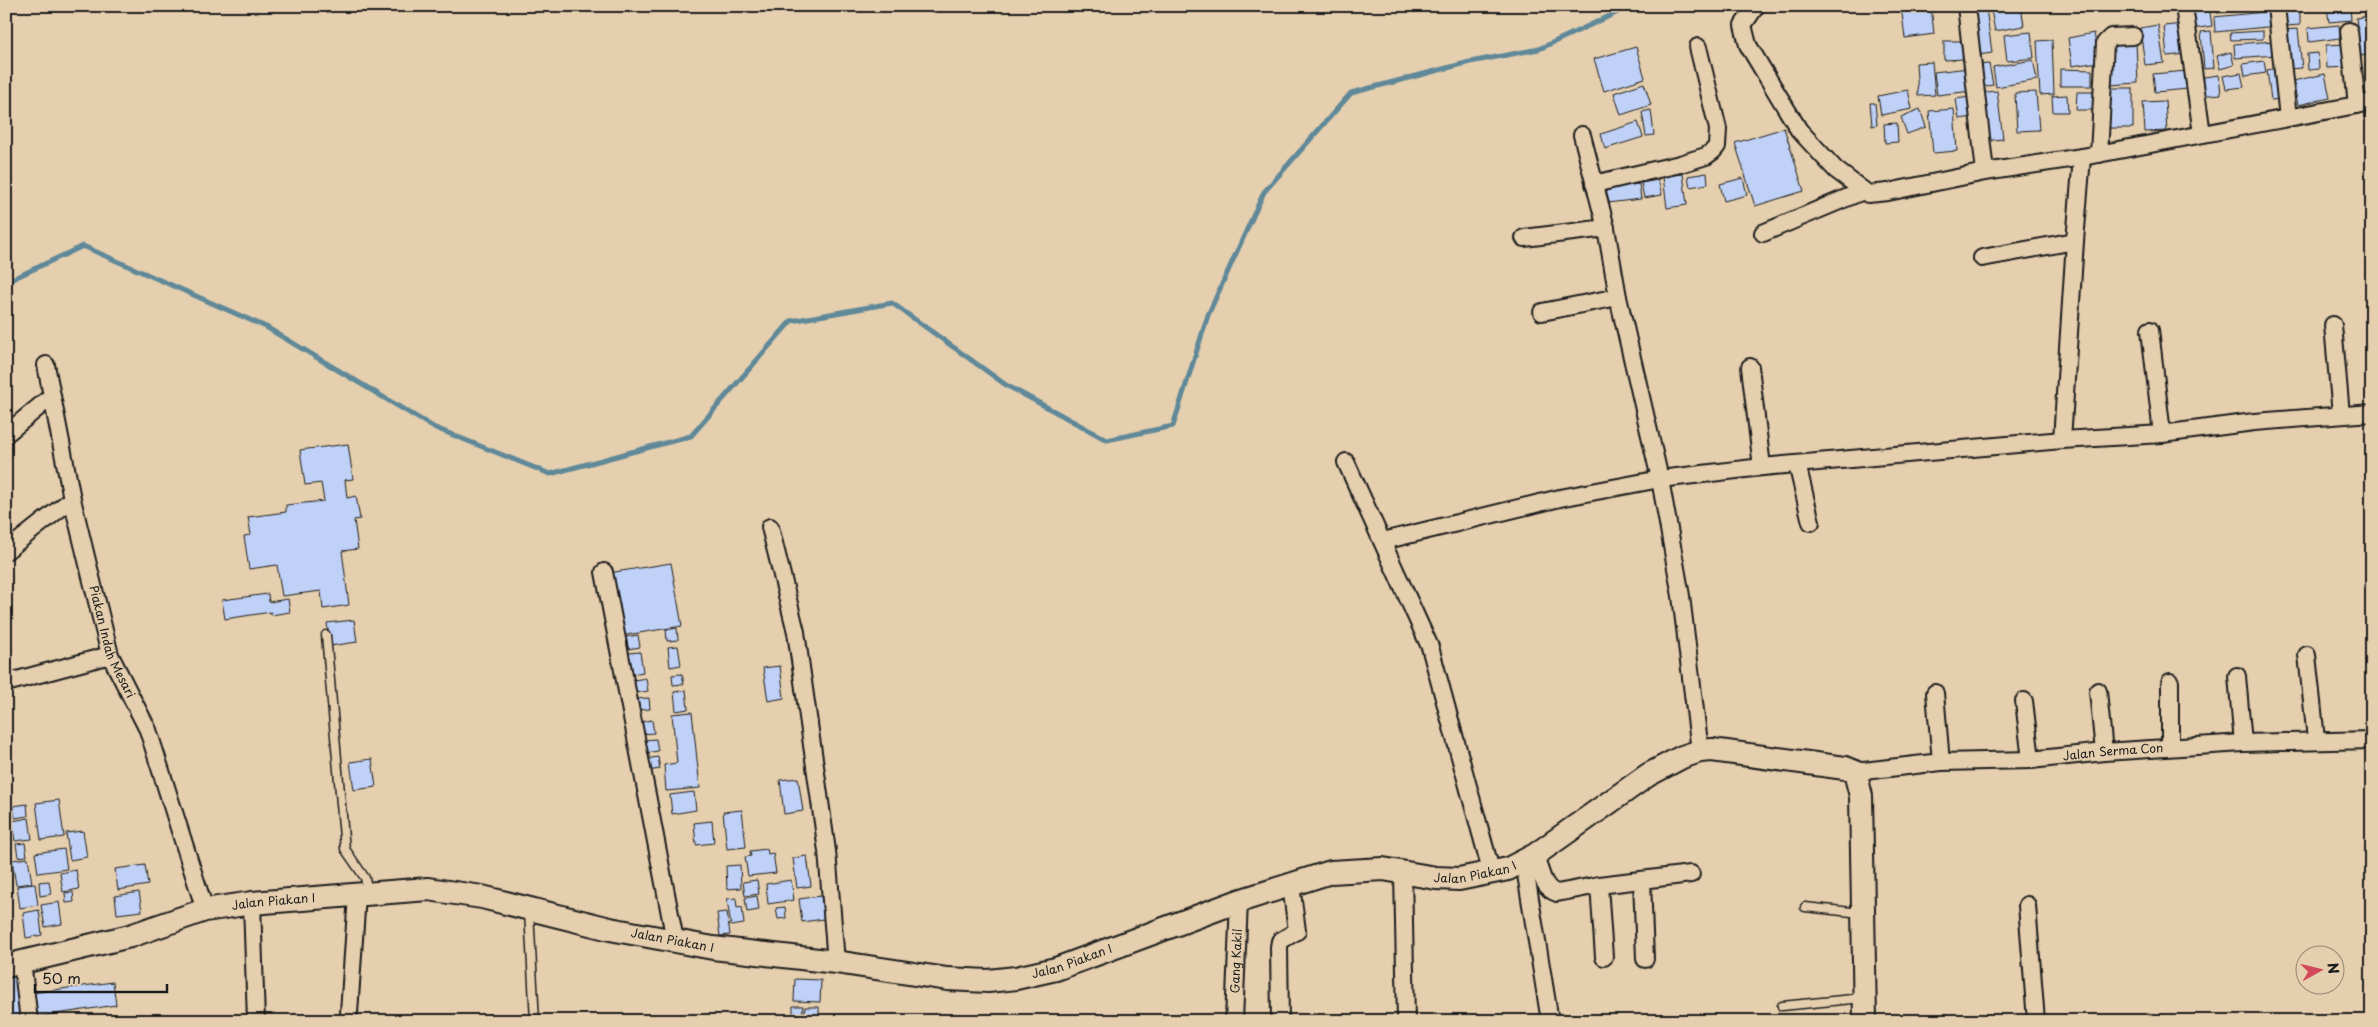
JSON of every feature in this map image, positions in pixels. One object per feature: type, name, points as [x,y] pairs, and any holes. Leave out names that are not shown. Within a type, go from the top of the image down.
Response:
[{"type":"street","points":[[1756,6],[1743,25],[1748,46],[1799,130],[1836,170],[1863,191],[1873,195],[1984,172],[2099,154],[2365,103],[2349,31]]},
{"type":"street","points":[[1966,6],[1984,172]]},
{"type":"street","points":[[2184,6],[2202,134]]},
{"type":"street","points":[[2276,6],[2288,118]]},
{"type":"street","points":[[2099,154],[2105,43],[2111,37],[2133,36]]},
{"type":"street","points":[[1594,184],[1706,156],[1717,146],[1718,129],[1698,47]]},
{"type":"street","points":[[1582,136],[1606,228],[1618,297],[1660,479],[1681,596],[1700,751]]},
{"type":"street","points":[[2062,440],[2082,157]]},
{"type":"street","points":[[1763,232],[1863,191]]},
{"type":"street","points":[[1524,238],[1606,228]]},
{"type":"street","points":[[1982,258],[2075,241]]},
{"type":"street","points":[[1542,312],[1618,297]]},
{"type":"street","points":[[2333,325],[2340,415]]},
{"type":"street","points":[[2150,330],[2162,434]]},
{"type":"street","name":"Piakan Indah Mesari","points":[[46,365],[72,499],[110,655],[148,730],[205,910]]},
{"type":"street","points":[[1750,367],[1762,467]]},
{"type":"street","points":[[6,434],[52,396]]},
{"type":"street","points":[[1383,541],[1560,498],[1660,479],[1762,467],[2062,440],[2162,434],[2254,422],[2372,413]]},
{"type":"street","points":[[1346,462],[1430,647],[1492,874]]},
{"type":"street","points":[[1797,464],[1811,522]]},
{"type":"street","points":[[6,551],[72,499]]},
{"type":"street","points":[[770,527],[796,632],[826,851],[836,962]]},
{"type":"street","points":[[604,572],[675,940]]},
{"type":"street","points":[[6,683],[110,655]]},
{"type":"street","points":[[2307,655],[2316,740]]},
{"type":"street","points":[[2237,676],[2243,743]]},
{"type":"street","points":[[2170,682],[2170,747]]},
{"type":"street","points":[[2098,691],[2104,752]]},
{"type":"street","points":[[1935,693],[1941,762]]},
{"type":"street","points":[[2024,701],[2031,760]]},
{"type":"street","name":"Jalan Serma Con","points":[[1854,772],[1941,762],[2031,760],[2170,747],[2316,740],[2372,740]]},
{"type":"street","name":"Jalan Piakan I","points":[[14,963],[130,936],[205,910],[252,903],[443,890],[529,908],[610,929],[713,948],[836,962],[947,979],[988,981],[1037,975],[1091,957],[1239,901],[1331,872],[1383,869],[1436,878],[1459,879],[1492,874],[1530,858],[1648,775],[1682,757],[1700,751],[1762,756],[1845,768],[1854,772]]},
{"type":"street","points":[[1854,772],[1862,796],[1865,1021]]},
{"type":"street","points":[[1530,858],[1545,885],[1551,891],[1557,893],[1599,885],[1691,874]]},
{"type":"street","points":[[1530,858],[1550,1021]]},
{"type":"street","points":[[1404,873],[1406,1021]]},
{"type":"street","points":[[1642,880],[1645,959]]},
{"type":"street","points":[[1280,1021],[1279,947],[1280,942],[1297,931],[1291,885]]},
{"type":"street","points":[[1599,885],[1604,957]]},
{"type":"street","points":[[349,1013],[363,894]]},
{"type":"street","name":"Gang Kakil","points":[[1234,1021],[1239,901]]},
{"type":"street","points":[[252,903],[256,1021]]},
{"type":"street","points":[[2026,905],[2036,1021]]},
{"type":"street","points":[[14,963],[30,1021]]},
{"type":"lane","points":[[326,635],[345,849],[365,878],[363,894]]},
{"type":"lane","points":[[529,908],[536,1021]]},
{"type":"lane","points":[[1804,908],[1863,913]]},
{"type":"lane","points":[[1782,1006],[1864,998]]},
{"type":"building","points":[[1901,6],[1931,6],[1934,34],[1905,38]]},
{"type":"building","points":[[2009,6],[2021,6],[2024,26],[1995,31],[1991,10]]},
{"type":"building","points":[[2190,6],[2209,6],[2212,26],[2193,29]]},
{"type":"building","points":[[2216,6],[2272,6],[2217,13]]},
{"type":"building","points":[[2285,6],[2300,6],[2300,25],[2286,26]]},
{"type":"building","points":[[2350,6],[2351,20],[2329,22],[2327,7]]},
{"type":"building","points":[[1986,8],[1992,53],[1978,55],[1972,10]]},
{"type":"building","points":[[2275,11],[2277,26],[2215,32],[2214,17]]},
{"type":"building","points":[[2370,16],[2372,54],[2361,56],[2356,18]]},
{"type":"building","points":[[2183,24],[2187,54],[2167,56],[2164,26]]},
{"type":"building","points":[[2158,25],[2164,63],[2145,65],[2140,28]]},
{"type":"building","points":[[2339,25],[2340,38],[2309,42],[2308,28]]},
{"type":"building","points":[[2298,29],[2302,68],[2288,69],[2284,30]]},
{"type":"building","points":[[2211,31],[2214,68],[2204,69],[2201,32]]},
{"type":"building","points":[[2263,31],[2263,39],[2231,40],[2230,33]]},
{"type":"building","points":[[2031,32],[2034,58],[2007,61],[2004,35]]},
{"type":"building","points":[[2094,33],[2099,62],[2072,66],[2068,38]]},
{"type":"building","points":[[2052,40],[2054,94],[2040,95],[2037,41]]},
{"type":"building","points":[[1944,41],[1964,41],[1964,59],[1944,60]]},
{"type":"building","points":[[2275,41],[2276,55],[2235,58],[2234,44]]},
{"type":"building","points":[[2136,44],[2138,83],[2110,85],[2108,46]]},
{"type":"building","points":[[2347,44],[2349,67],[2327,68],[2326,45]]},
{"type":"building","points":[[1636,47],[1645,78],[1604,91],[1594,59]]},
{"type":"building","points":[[2231,52],[2234,65],[2220,69],[2217,56]]},
{"type":"building","points":[[2318,53],[2319,69],[2308,70],[2307,54]]},
{"type":"building","points":[[2033,60],[2037,80],[1996,87],[1993,67]]},
{"type":"building","points":[[2264,61],[2266,73],[2245,76],[2243,64]]},
{"type":"building","points":[[1932,62],[1935,95],[1918,96],[1916,63]]},
{"type":"building","points":[[1989,64],[1993,85],[1981,87],[1978,65]]},
{"type":"building","points":[[1969,68],[1972,91],[1937,95],[1934,72]]},
{"type":"building","points":[[2278,68],[2282,99],[2271,100],[2267,70]]},
{"type":"building","points":[[2060,69],[2092,70],[2092,86],[2060,86]]},
{"type":"building","points":[[2187,71],[2188,89],[2155,92],[2153,74]]},
{"type":"building","points":[[2241,73],[2244,87],[2226,89],[2223,76]]},
{"type":"building","points":[[2325,74],[2330,98],[2298,105],[2293,81]]},
{"type":"building","points":[[2219,75],[2221,94],[2199,96],[2197,78]]},
{"type":"building","points":[[1644,83],[1651,105],[1621,115],[1614,93]]},
{"type":"building","points":[[2108,88],[2133,88],[2133,128],[2107,128]]},
{"type":"building","points":[[1908,90],[1912,109],[1881,115],[1878,96]]},
{"type":"building","points":[[1997,91],[2003,139],[1984,141],[1978,93]]},
{"type":"building","points":[[2036,92],[2039,130],[2017,131],[2015,93]]},
{"type":"building","points":[[2077,92],[2095,92],[2095,110],[2076,110]]},
{"type":"building","points":[[2067,95],[2068,112],[2053,112],[2052,96]]},
{"type":"building","points":[[1970,97],[1973,117],[1959,119],[1956,99]]},
{"type":"building","points":[[2165,101],[2167,131],[2145,132],[2143,102]]},
{"type":"building","points":[[1870,103],[1875,103],[1877,125],[1872,126]]},
{"type":"building","points":[[1920,109],[1926,127],[1907,134],[1901,117]]},
{"type":"building","points":[[1954,109],[1957,151],[1933,153],[1929,111]]},
{"type":"building","points":[[1651,110],[1654,135],[1646,136],[1642,112]]},
{"type":"building","points":[[1638,122],[1643,137],[1605,149],[1601,134]]},
{"type":"building","points":[[1897,123],[1898,142],[1885,143],[1884,124]]},
{"type":"building","points":[[1784,128],[1804,191],[1755,206],[1735,143]]},
{"type":"building","points":[[1707,173],[1708,184],[1690,187],[1688,176]]},
{"type":"building","points":[[1683,174],[1687,205],[1667,208],[1663,176]]},
{"type":"building","points":[[1743,178],[1747,195],[1724,201],[1720,184]]},
{"type":"building","points":[[1658,180],[1662,195],[1644,198],[1641,183]]},
{"type":"building","points":[[1639,184],[1641,199],[1607,203],[1605,188]]},
{"type":"building","points":[[348,444],[353,479],[345,480],[347,498],[356,496],[360,519],[354,520],[358,549],[342,551],[349,605],[323,609],[321,591],[282,596],[277,565],[249,569],[244,536],[251,535],[248,517],[286,512],[286,505],[324,501],[321,483],[305,485],[300,450]]},
{"type":"building","points":[[671,563],[682,626],[620,636],[609,573]]},
{"type":"building","points":[[268,594],[269,602],[288,599],[290,612],[271,615],[271,612],[225,619],[222,600]]},
{"type":"building","points":[[354,620],[357,642],[330,646],[327,623]]},
{"type":"building","points":[[677,628],[678,640],[667,641],[666,630]]},
{"type":"building","points":[[638,635],[640,647],[628,649],[626,637]]},
{"type":"building","points":[[678,646],[681,665],[670,667],[668,647]]},
{"type":"building","points":[[640,652],[643,672],[632,674],[629,653]]},
{"type":"building","points":[[780,666],[784,698],[768,701],[763,668]]},
{"type":"building","points":[[682,674],[684,684],[673,685],[672,675]]},
{"type":"building","points":[[646,678],[648,691],[636,693],[634,680]]},
{"type":"building","points":[[686,690],[688,709],[676,711],[674,692]]},
{"type":"building","points":[[649,698],[650,709],[638,710],[637,699]]},
{"type":"building","points":[[692,712],[700,788],[666,791],[664,765],[677,763],[672,714]]},
{"type":"building","points":[[652,720],[654,733],[640,734],[639,722]]},
{"type":"building","points":[[656,739],[658,751],[646,753],[644,740]]},
{"type":"building","points":[[658,757],[660,769],[648,771],[646,759]]},
{"type":"building","points":[[372,759],[376,787],[354,790],[350,762]]},
{"type":"building","points":[[798,778],[803,811],[784,814],[780,780]]},
{"type":"building","points":[[694,792],[696,810],[672,814],[670,795]]},
{"type":"building","points":[[59,800],[64,837],[41,840],[36,803]]},
{"type":"building","points":[[27,804],[28,816],[15,818],[13,806]]},
{"type":"building","points":[[742,810],[746,847],[727,849],[723,812]]},
{"type":"building","points":[[29,818],[32,839],[15,841],[12,821]]},
{"type":"building","points":[[712,821],[714,843],[696,845],[694,823]]},
{"type":"building","points":[[83,831],[87,857],[70,860],[66,833]]},
{"type":"building","points":[[25,843],[27,856],[18,857],[16,844]]},
{"type":"building","points":[[64,849],[67,869],[38,873],[35,853]]},
{"type":"building","points":[[767,849],[768,854],[773,853],[776,873],[748,876],[745,857],[751,856],[750,851]]},
{"type":"building","points":[[807,856],[811,886],[797,888],[793,858]]},
{"type":"building","points":[[28,858],[32,883],[16,885],[12,860]]},
{"type":"building","points":[[145,865],[148,885],[118,890],[115,869]]},
{"type":"building","points":[[740,865],[741,888],[727,889],[726,866]]},
{"type":"building","points":[[76,870],[79,889],[63,892],[60,873]]},
{"type":"building","points":[[757,880],[759,894],[745,896],[743,882]]},
{"type":"building","points":[[791,880],[794,900],[768,904],[766,884]]},
{"type":"building","points":[[49,881],[51,894],[40,896],[39,882]]},
{"type":"building","points":[[35,884],[38,905],[20,908],[17,886]]},
{"type":"building","points":[[73,892],[74,902],[66,903],[65,893]]},
{"type":"building","points":[[139,892],[142,911],[117,914],[115,896]]},
{"type":"building","points":[[757,896],[759,910],[747,912],[745,898]]},
{"type":"building","points":[[821,896],[824,919],[802,922],[799,899]]},
{"type":"building","points":[[736,898],[737,908],[742,907],[744,924],[731,926],[727,899]]},
{"type":"building","points":[[59,902],[62,924],[45,927],[41,905]]},
{"type":"building","points":[[785,907],[786,918],[778,919],[776,908]]},
{"type":"building","points":[[39,910],[42,935],[26,938],[23,913]]},
{"type":"building","points":[[727,912],[730,935],[720,936],[717,913]]},
{"type":"building","points":[[16,976],[22,1019],[8,1021],[6,977]]},
{"type":"building","points":[[795,979],[821,980],[820,1002],[794,1001]]},
{"type":"building","points":[[113,982],[116,1005],[36,1017],[32,993]]},
{"type":"building","points":[[793,1006],[803,1006],[802,1021],[793,1021]]},
{"type":"building","points":[[805,1007],[819,1007],[819,1021],[804,1021]]},
{"type":"waterway","points":[[6,282],[83,246],[266,327],[433,427],[550,474],[691,436],[791,321],[892,303],[1006,385],[1107,440],[1173,426],[1208,315],[1264,192],[1351,93],[1470,62],[1539,49],[1631,6]]}]
